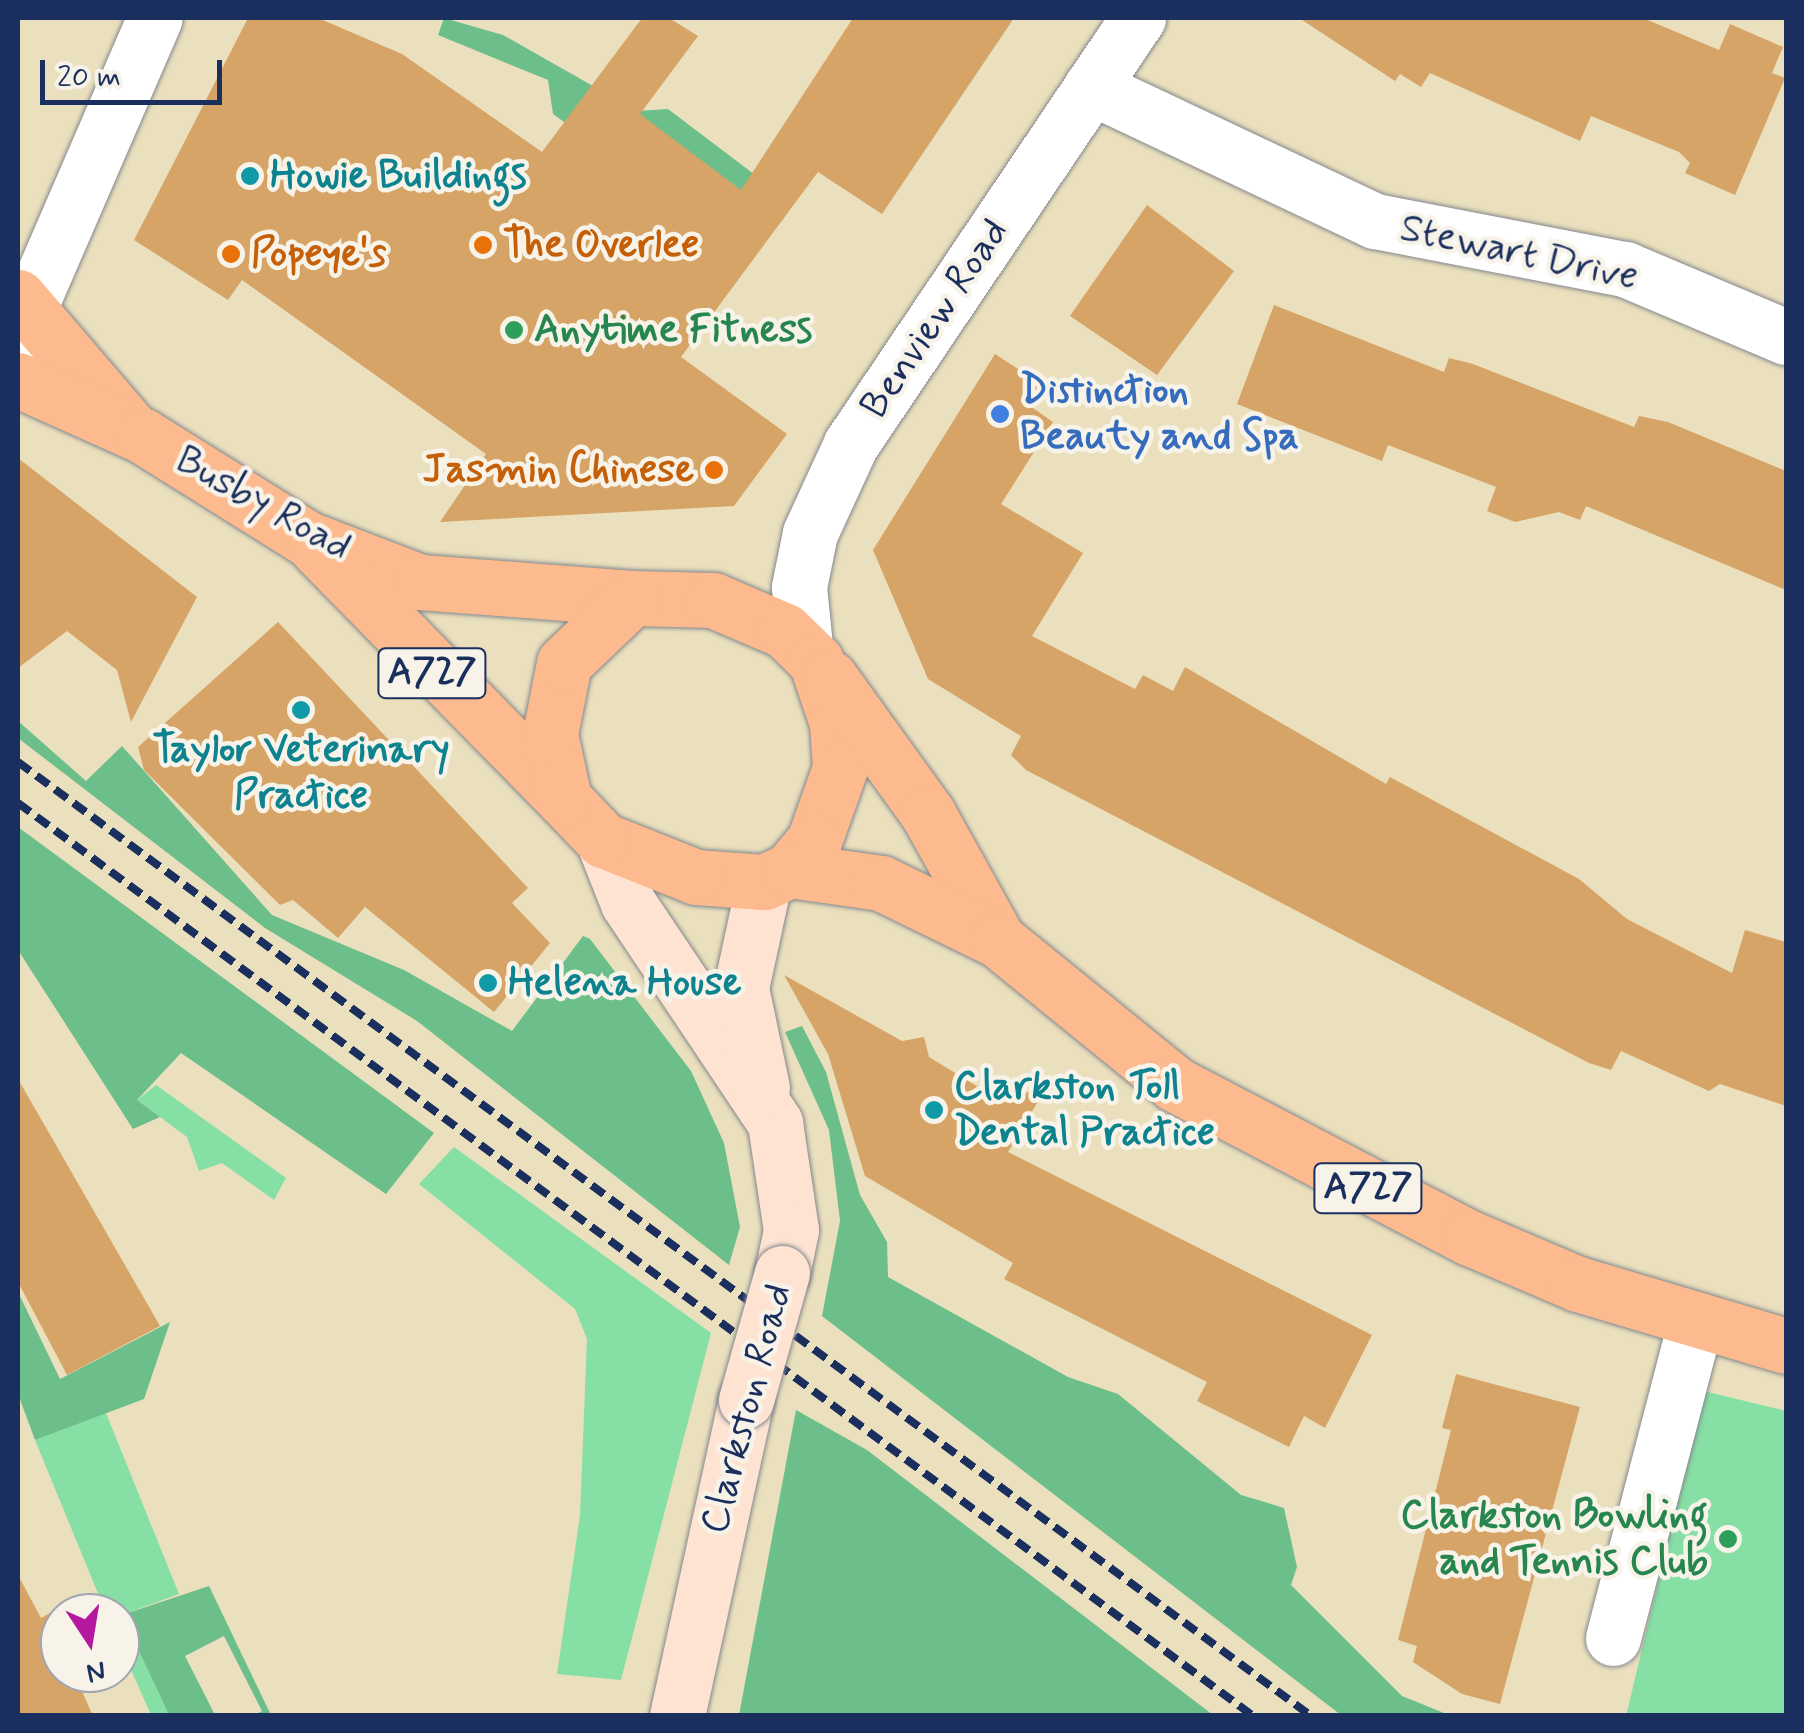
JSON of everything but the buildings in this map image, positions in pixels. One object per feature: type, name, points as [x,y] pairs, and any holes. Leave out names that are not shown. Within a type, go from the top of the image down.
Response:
[{"type":"main road","name":"Busby Road","points":[[20,343],[133,432],[308,538],[420,582],[632,598]]},
{"type":"main road","name":"Busby Road","points":[[20,343],[133,432]]},
{"type":"main road","name":"A727","points":[[308,538],[564,799]]},
{"type":"main road","points":[[632,598],[713,600],[811,653],[840,768],[814,841],[777,876],[696,878],[603,840],[564,799],[550,734],[564,663],[632,598]]},
{"type":"main road","name":"A727","points":[[811,653],[874,732],[998,940]]},
{"type":"main road","name":"Clarkston Road","points":[[603,840],[628,903],[766,1104]]},
{"type":"main road","name":"A727","points":[[777,876],[881,883],[998,940],[1106,1035],[1258,1134],[1470,1238],[1696,1320],[1786,1346]]},
{"type":"main road","name":"Clarkston Road","points":[[678,1716],[746,1400],[782,1273],[788,1182],[766,1104],[742,988],[777,876]]},
{"type":"street","points":[[20,343],[155,18]]},
{"type":"street","name":"Benview Road","points":[[811,653],[799,587],[810,532],[851,444],[1138,18]]},
{"type":"street","name":"Stewart Drive","points":[[1091,87],[1375,222],[1625,269],[1786,337]]},
{"type":"street","points":[[1613,1638],[1696,1320]]},
{"type":"green space","points":[[444,18],[503,35],[637,111],[668,109],[792,203],[782,221],[703,162],[571,127],[553,114],[548,80],[438,35]]},
{"type":"green space","points":[[18,721],[86,781],[122,746],[272,915],[404,970],[512,1031],[583,936],[590,939],[691,1071],[724,1143],[740,1227],[729,1265],[417,1021],[265,928],[18,738]]},
{"type":"green space","points":[[18,827],[434,1133],[386,1194],[181,1053],[137,1100],[160,1117],[133,1129],[18,950]]},
{"type":"green space","points":[[802,1026],[826,1072],[860,1195],[887,1242],[888,1277],[1068,1377],[1118,1394],[1241,1495],[1284,1508],[1297,1567],[1291,1585],[1402,1696],[1449,1715],[1341,1715],[822,1316],[840,1221],[829,1130],[785,1032]]},
{"type":"green space","points":[[156,1085],[286,1178],[274,1200],[222,1163],[199,1171],[187,1137],[137,1100]]},
{"type":"green space","points":[[454,1147],[711,1333],[621,1680],[557,1674],[580,1515],[587,1339],[575,1309],[419,1184]]},
{"type":"green space","points":[[18,1292],[60,1379],[170,1322],[144,1399],[35,1440],[18,1394]]},
{"type":"green space","name":"Clarkston Bowling and Tennis Club","points":[[1704,1391],[1786,1411],[1786,1715],[1626,1716]]},
{"type":"green space","points":[[796,1410],[867,1450],[1213,1715],[739,1715]]},
{"type":"green space","points":[[106,1413],[179,1594],[140,1608],[140,1593],[98,1593],[35,1440]]},
{"type":"green space","points":[[209,1586],[271,1715],[255,1715],[262,1711],[224,1636],[185,1656],[215,1715],[169,1715],[140,1653],[140,1609]]},
{"type":"green space","points":[[140,1653],[169,1715],[151,1715],[140,1690]]},
{"type":"railway","points":[[18,762],[1311,1716]]},
{"type":"railway","points":[[18,803],[1253,1716]]},
{"type":"place","name":"Howie Buildings","points":[[250,176]]},
{"type":"place","name":"The Overlee","points":[[483,245]]},
{"type":"place","name":"Popeye's","points":[[231,254]]},
{"type":"place","name":"Anytime Fitness","points":[[514,330]]},
{"type":"place","name":"Distinction Beauty and Spa","points":[[1000,414]]},
{"type":"place","name":"Jasmin Chinese","points":[[714,470]]},
{"type":"place","name":"Taylor Veterinary Practice","points":[[301,710]]},
{"type":"place","name":"Helena House","points":[[488,983]]},
{"type":"place","name":"Clarkston Toll Dental Practice","points":[[934,1110]]},
{"type":"place","name":"Clarkston Bowling and Tennis Club","points":[[1728,1539]]}]
